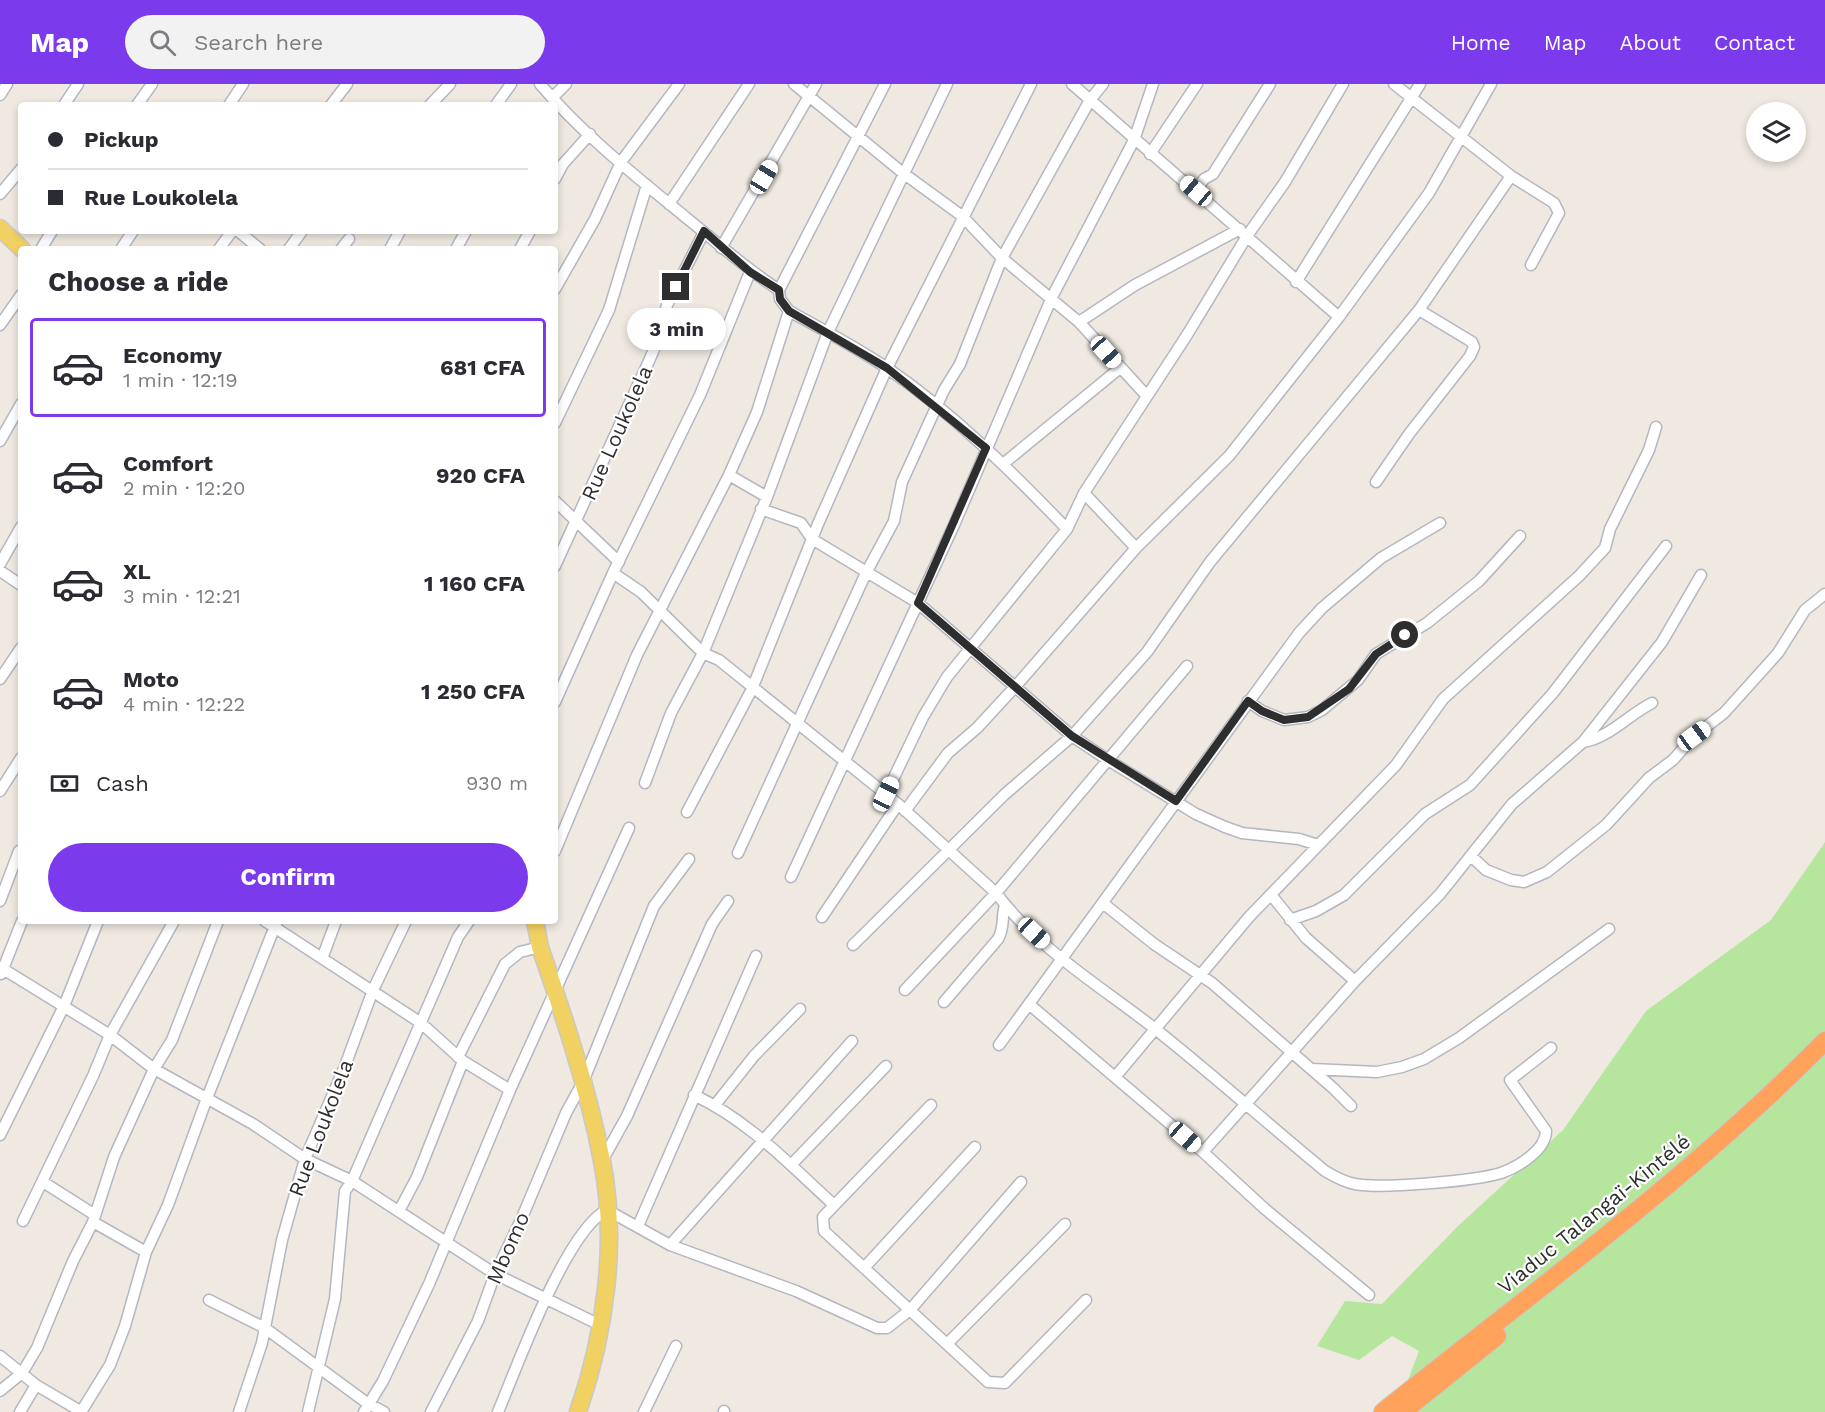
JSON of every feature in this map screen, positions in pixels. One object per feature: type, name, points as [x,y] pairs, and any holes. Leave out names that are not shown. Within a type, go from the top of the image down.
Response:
[{"type":"highway","name":"Viaduc Talangaï-Kintélé","points":[[1383,1412],[1686,1170],[1767,1098],[1825,1041]]},
{"type":"highway","name":"Viaduc Talangaï-Kintélé","points":[[1403,1412],[1719,1158],[1825,1058]]},
{"type":"main road","points":[[0,228],[19,246]]},
{"type":"main road","points":[[536,924],[540,947],[583,1082],[602,1162],[607,1210],[607,1271],[600,1325],[592,1368],[578,1412]]},
{"type":"street","points":[[0,95],[7,84]]},
{"type":"street","points":[[66,102],[78,84]]},
{"type":"street","points":[[139,102],[152,84]]},
{"type":"street","points":[[231,102],[243,84]]},
{"type":"street","points":[[333,102],[347,84]]},
{"type":"street","points":[[433,102],[450,84]]},
{"type":"street","points":[[498,102],[511,84]]},
{"type":"street","points":[[540,84],[554,102],[566,84]]},
{"type":"street","points":[[558,284],[595,219],[621,162],[679,84]]},
{"type":"street","points":[[669,204],[749,84]]},
{"type":"street","points":[[794,84],[903,174],[962,216],[1002,258],[1052,297],[1079,322],[1146,395]]},
{"type":"street","points":[[721,248],[816,84]]},
{"type":"street","points":[[885,84],[779,290],[780,299],[789,311],[887,368],[937,406],[1003,464],[1067,529]]},
{"type":"street","points":[[645,783],[671,712],[703,653],[766,497],[828,332],[948,84]]},
{"type":"street","points":[[687,812],[752,689],[812,539],[887,368],[962,216],[1031,84]]},
{"type":"street","points":[[1072,84],[1150,154],[1196,191],[1296,282],[1339,317]]},
{"type":"street","points":[[738,853],[866,573],[894,521],[899,491],[937,406],[960,364],[1002,258],[1090,100],[1103,84]]},
{"type":"street","points":[[791,877],[918,603],[1052,297],[1134,140],[1153,84]]},
{"type":"street","points":[[1150,154],[1197,84]]},
{"type":"street","points":[[1196,191],[1204,179],[1213,174],[1270,84]]},
{"type":"street","points":[[886,794],[923,717],[947,677],[973,648],[1067,529],[1083,493],[1187,335],[1243,233],[1285,182],[1343,84]]},
{"type":"street","points":[[1394,84],[1511,176],[1554,203],[1559,213],[1531,265]]},
{"type":"street","points":[[1296,282],[1420,84]]},
{"type":"street","points":[[822,917],[902,808],[948,753],[977,728],[1015,687],[1136,548],[1229,456],[1339,317],[1429,194],[1459,136],[1491,84]]},
{"type":"street","points":[[558,106],[721,248],[750,272],[779,290]]},
{"type":"street","points":[[558,173],[563,164],[590,134]]},
{"type":"street","points":[[0,194],[18,173]]},
{"type":"street","points":[[853,945],[1004,795],[1072,736],[1147,652],[1210,562],[1419,310],[1511,176]]},
{"type":"street","points":[[558,417],[609,310],[647,185]]},
{"type":"street","name":"Rue Loukolela","points":[[558,560],[578,521],[649,362],[660,334],[667,305],[704,231]]},
{"type":"street","points":[[1079,322],[1135,285],[1243,233]]},
{"type":"street","points":[[242,234],[256,246]]},
{"type":"street","points":[[344,246],[349,240]]},
{"type":"street","points":[[558,695],[618,562],[700,395],[750,272]]},
{"type":"street","points":[[0,325],[18,299]]},
{"type":"street","points":[[1376,482],[1408,434],[1470,356],[1474,346],[1472,342],[1419,310]]},
{"type":"street","points":[[558,844],[637,655],[729,475],[757,412],[789,311]]},
{"type":"street","points":[[1003,464],[1120,368]]},
{"type":"street","points":[[0,441],[18,409]]},
{"type":"street","points":[[1115,1077],[1249,917],[1272,896],[1396,765],[1443,699],[1579,576],[1605,548],[1610,529],[1649,450],[1656,427]]},
{"type":"street","points":[[729,475],[766,497]]},
{"type":"street","points":[[1083,493],[1136,548]]},
{"type":"street","points":[[558,504],[618,562]]},
{"type":"street","points":[[761,509],[801,523],[812,539],[918,603],[973,648],[1072,736],[1108,760],[1210,821],[1242,833],[1299,839],[1318,845]]},
{"type":"street","points":[[999,1045],[1030,1005],[1077,936],[1104,904],[1299,633],[1322,608],[1381,558],[1440,523]]},
{"type":"street","points":[[0,564],[18,532]]},
{"type":"street","points":[[1248,701],[1262,711],[1284,720],[1308,717],[1322,710],[1358,680],[1376,654],[1427,623],[1479,581],[1520,536]]},
{"type":"street","points":[[1290,920],[1316,911],[1344,895],[1425,814],[1470,785],[1553,693],[1666,546]]},
{"type":"street","points":[[0,571],[18,583]]},
{"type":"street","points":[[613,573],[641,592],[703,653],[719,660],[752,689],[886,794],[996,893],[1005,905],[1062,960],[1154,1028],[1325,1171],[1339,1180],[1369,1185],[1487,1177],[1517,1165],[1545,1141],[1545,1128],[1510,1080],[1551,1048]]},
{"type":"street","points":[[1203,1152],[1355,981],[1440,894],[1512,804],[1583,742],[1662,642],[1701,575]]},
{"type":"street","points":[[1471,856],[1486,870],[1511,880],[1524,882],[1547,872],[1606,825],[1649,778],[1673,760],[1694,736],[1724,713],[1778,653],[1805,610],[1825,594]]},
{"type":"street","points":[[0,679],[18,652]]},
{"type":"street","points":[[905,990],[996,893],[1187,666]]},
{"type":"street","points":[[1583,742],[1593,741],[1611,731],[1652,703]]},
{"type":"street","points":[[0,791],[18,763]]},
{"type":"street","points":[[366,1408],[383,1381],[448,1243],[510,1090],[629,828]]},
{"type":"street","points":[[0,901],[18,854]]},
{"type":"street","name":"Mbomo","points":[[431,1412],[478,1321],[495,1274],[566,1113],[583,1082],[654,906],[689,859]]},
{"type":"street","points":[[1272,896],[1290,920],[1355,981]]},
{"type":"street","points":[[602,1162],[627,1116],[712,924],[728,901]]},
{"type":"street","points":[[1104,904],[1154,944],[1200,976],[1312,1069],[1351,1106]]},
{"type":"street","points":[[944,1002],[999,939],[1004,930],[1001,915],[1005,905]]},
{"type":"street","points":[[21,924],[1,971],[110,1035],[154,1069],[253,1124],[305,1159],[352,1181],[495,1274],[600,1325]]},
{"type":"street","points":[[0,1135],[64,1006],[97,924]]},
{"type":"street","points":[[23,1221],[110,1035],[172,924]]},
{"type":"street","points":[[0,1391],[22,1373],[37,1348],[73,1260],[94,1219],[114,1157],[154,1069],[172,1040],[217,924]]},
{"type":"street","points":[[0,1356],[36,1385],[82,1412],[110,1365],[146,1252],[168,1205],[272,924]]},
{"type":"street","points":[[274,924],[421,1023],[460,1059],[510,1090]]},
{"type":"street","points":[[323,956],[335,924]]},
{"type":"street","name":"Rue Loukolela","points":[[239,1412],[247,1395],[265,1328],[282,1240],[305,1159],[345,1066],[373,990],[405,924]]},
{"type":"street","points":[[308,1412],[335,1299],[345,1191],[352,1181],[458,937],[467,924]]},
{"type":"street","points":[[1312,1069],[1377,1072],[1402,1067],[1424,1059],[1460,1038],[1609,929]]},
{"type":"street","points":[[399,1211],[417,1177],[460,1059],[505,964],[520,952],[540,947]]},
{"type":"street","points":[[638,1226],[756,956]]},
{"type":"street","points":[[1030,1005],[1203,1152],[1265,1209],[1370,1295]]},
{"type":"street","points":[[715,1105],[754,1056],[800,1009]]},
{"type":"street","points":[[670,1245],[852,1041]]},
{"type":"street","points":[[791,1165],[886,1066]]},
{"type":"street","points":[[694,1095],[715,1105],[763,1139],[833,1204]]},
{"type":"street","points":[[931,1105],[833,1204],[823,1217],[824,1231],[988,1382],[1005,1383],[1086,1300]]},
{"type":"street","points":[[864,1268],[975,1147]]},
{"type":"street","points":[[43,1182],[94,1219],[146,1252]]},
{"type":"street","points":[[498,1412],[545,1300],[591,1221],[607,1210],[670,1245],[796,1291],[877,1328],[887,1328],[910,1310],[1021,1182]]},
{"type":"street","points":[[947,1344],[1065,1224]]},
{"type":"street","points":[[209,1300],[265,1328],[318,1364],[366,1408],[384,1412]]},
{"type":"street","points":[[644,1412],[676,1346]]},
{"type":"street","points":[[20,1412],[36,1385]]},
{"type":"green space","points":[[1825,842],[1825,1412],[1396,1412],[1419,1351],[1392,1336],[1359,1360],[1317,1346],[1345,1301],[1382,1304],[1458,1226],[1563,1130],[1646,1011],[1771,920]]},
{"type":"route","points":[[676,287],[704,231],[750,272],[779,290],[780,299],[789,311],[887,368],[937,406],[986,448],[918,603],[973,648],[1072,736],[1176,801],[1248,701],[1271,716],[1284,720],[1308,717],[1322,710],[1349,689],[1367,669],[1376,654],[1405,635]]}]
